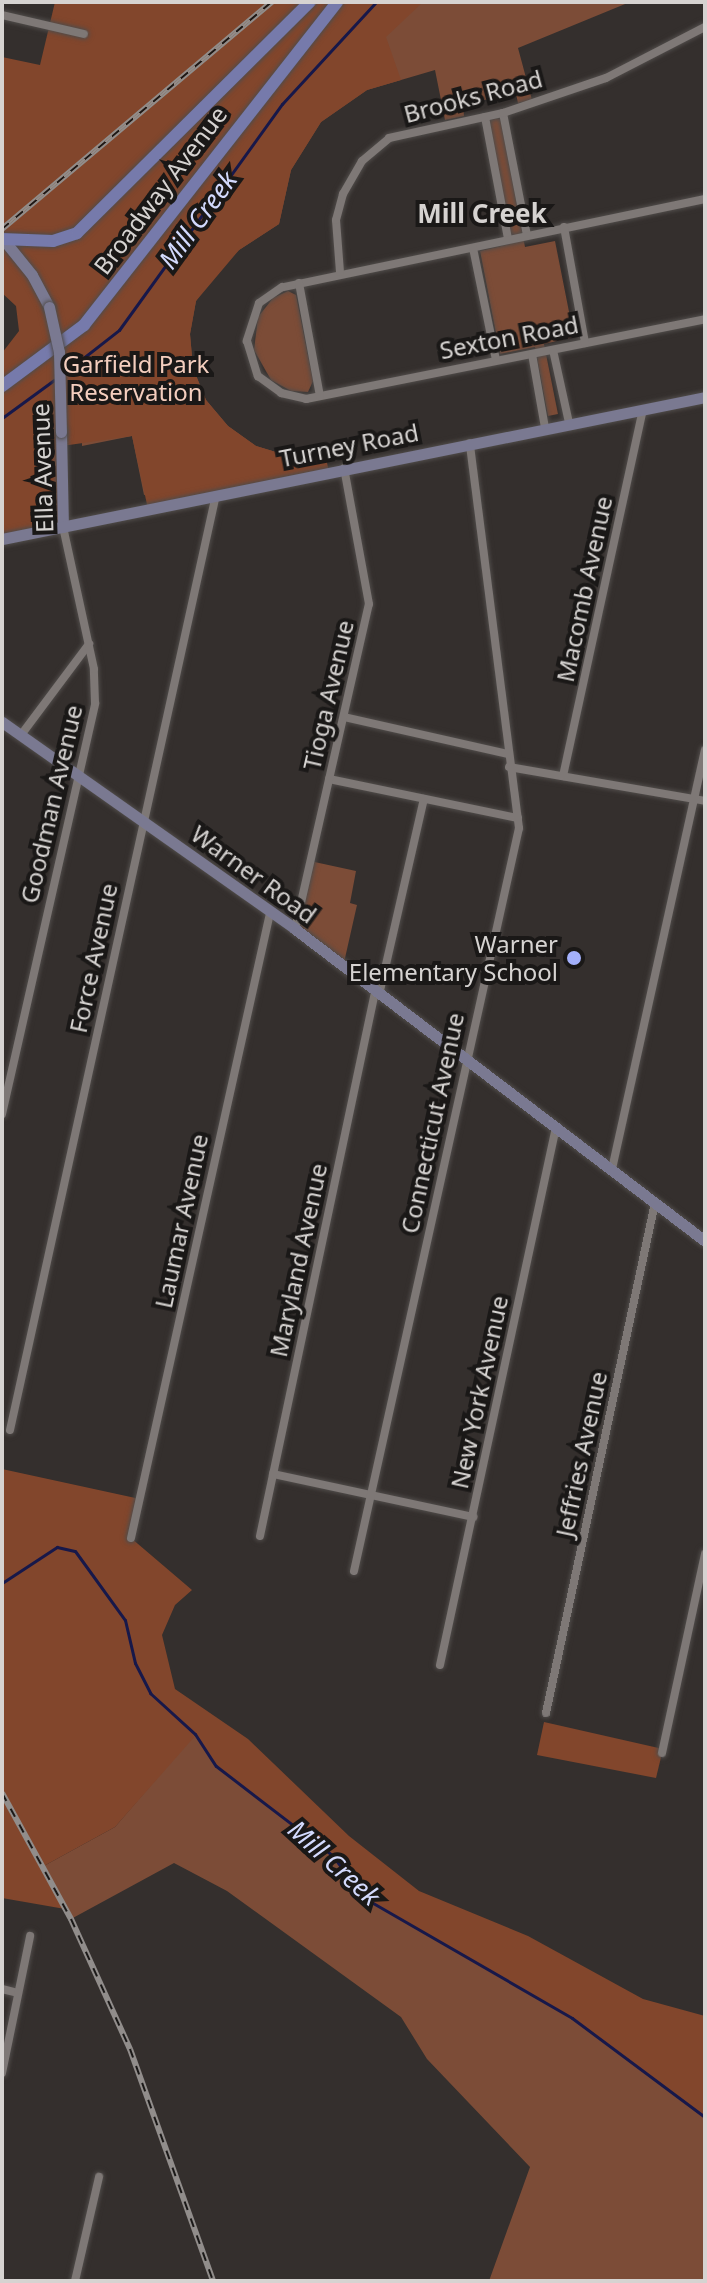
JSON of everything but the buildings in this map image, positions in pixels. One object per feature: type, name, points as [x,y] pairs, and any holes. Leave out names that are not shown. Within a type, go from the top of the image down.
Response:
[{"type":"main road","name":"Broadway Avenue","points":[[2,239],[53,241],[77,233],[96,219],[310,2]]},
{"type":"main road","name":"Broadway Avenue","points":[[2,386],[84,325],[337,2]]},
{"type":"main road","name":"Ella Avenue","points":[[2,239],[32,275],[49,307],[59,352],[63,527]]},
{"type":"main road","name":"Turney Road","points":[[2,539],[705,397]]},
{"type":"main road","name":"Warner Road","points":[[2,722],[295,929],[705,1241]]},
{"type":"street","points":[[2,15],[84,34]]},
{"type":"street","name":"Brooks Road","points":[[340,272],[336,220],[362,161],[389,138],[503,113],[606,78],[705,27]]},
{"type":"street","points":[[503,113],[527,235]]},
{"type":"street","points":[[485,117],[508,239]]},
{"type":"street","points":[[320,396],[299,283],[340,272],[473,248],[705,199]]},
{"type":"street","points":[[564,227],[585,343]]},
{"type":"street","points":[[473,248],[496,360]]},
{"type":"street","name":"Sexton Road","points":[[299,283],[282,287],[259,303],[249,327],[249,353],[258,376],[270,387],[295,398],[320,396],[705,319]]},
{"type":"street","points":[[553,350],[569,423]]},
{"type":"street","points":[[532,354],[545,428]]},
{"type":"street","name":"Macomb Avenue","points":[[563,776],[643,410]]},
{"type":"street","name":"Connecticut Avenue","points":[[354,1571],[518,818],[509,767],[470,443]]},
{"type":"street","name":"Tioga Avenue","points":[[295,929],[369,604],[344,468]]},
{"type":"street","name":"Force Avenue","points":[[10,1430],[216,495]]},
{"type":"street","name":"Ella Avenue","points":[[63,527],[89,644]]},
{"type":"street","points":[[21,735],[89,644]]},
{"type":"street","name":"Goodman Avenue","points":[[2,1114],[95,703],[89,644]]},
{"type":"street","points":[[344,717],[508,754]]},
{"type":"street","points":[[612,1169],[705,750]]},
{"type":"street","points":[[509,767],[705,801]]},
{"type":"street","points":[[329,779],[518,818]]},
{"type":"street","name":"Maryland Avenue","points":[[260,1536],[377,993],[424,799]]},
{"type":"street","name":"Laumar Avenue","points":[[131,1538],[270,913]]},
{"type":"street","name":"New York Avenue","points":[[440,1665],[556,1127]]},
{"type":"street","name":"Jeffries Avenue","points":[[546,1713],[655,1203]]},
{"type":"street","points":[[273,1474],[473,1517]]},
{"type":"street","points":[[662,1753],[705,1554]]},
{"type":"street","points":[[2,2073],[30,1936]]},
{"type":"street","points":[[2,1989],[18,1993]]},
{"type":"street","points":[[75,2281],[99,2177]]},
{"type":"green space","points":[[55,2],[423,2],[386,37],[401,80],[367,90],[321,122],[291,170],[279,224],[239,250],[196,301],[190,334],[193,368],[206,400],[228,426],[256,446],[289,456],[326,458],[329,472],[148,509],[132,436],[62,446],[63,527],[2,539],[2,353],[19,331],[16,306],[2,293],[2,57],[40,65]]},
{"type":"green space","name":"Garfield Park Reservation","points":[[368,2],[630,2],[518,48],[532,100],[518,103],[516,94],[463,104],[464,116],[445,120],[435,70],[367,90],[321,122],[291,170],[279,224],[239,250],[215,273],[196,301],[190,334],[193,368],[206,400],[228,426],[256,446],[289,456],[326,458],[144,495],[132,436],[82,446],[82,430]]},
{"type":"green space","points":[[500,118],[525,247],[555,241],[574,337],[544,344],[558,414],[548,416],[535,347],[500,354],[480,251],[510,244],[486,121]]},
{"type":"green space","points":[[288,291],[296,295],[313,381],[308,392],[291,391],[271,380],[254,350],[258,317],[273,298]]},
{"type":"green space","points":[[310,861],[356,871],[350,903],[357,905],[343,967],[295,929]]},
{"type":"green space","points":[[2,1469],[140,1499],[131,1538],[192,1590],[175,1605],[162,1635],[175,1689],[248,1739],[349,1836],[419,1891],[528,1936],[643,1999],[705,2016],[705,2117],[572,2018],[366,1899],[332,1854],[216,1766],[196,1735],[115,1827],[42,1867],[65,1909],[2,1898]]},
{"type":"green space","points":[[544,1722],[663,1749],[656,1778],[537,1755]]},
{"type":"green space","points":[[195,1734],[216,1766],[332,1855],[366,1899],[572,2018],[705,2117],[705,2281],[489,2281],[530,2167],[427,2059],[401,2017],[227,1891],[174,1863],[71,1919],[42,1867],[115,1827]]},
{"type":"waterway","name":"Mill Creek","points":[[64,373],[119,330],[282,104],[376,2]]},
{"type":"waterway","name":"Mill Creek","points":[[2,418],[54,380]]},
{"type":"waterway","name":"Mill Creek","points":[[2,1583],[57,1547],[75,1551],[125,1620],[135,1663],[150,1693],[195,1734],[216,1766],[332,1855],[366,1899],[572,2018],[705,2117]]},
{"type":"railway","points":[[2,229],[272,2]]},
{"type":"railway","points":[[2,1793],[71,1919],[130,2049],[213,2281]]},
{"type":"place","name":"Warner Elementary School","points":[[574,958]]},
{"type":"district","name":"Mill Creek","points":[[482,214]]}]
